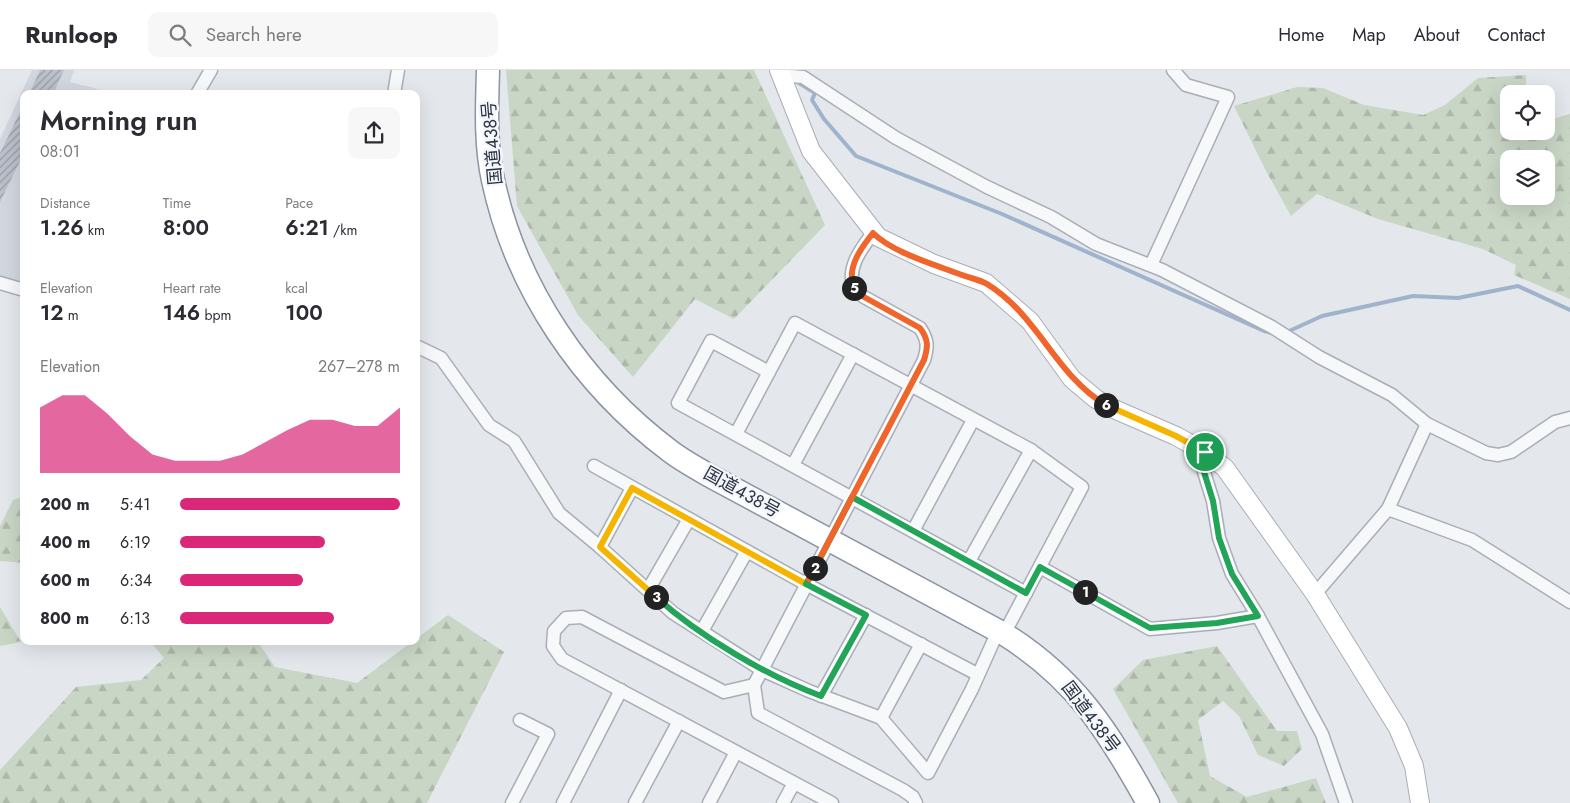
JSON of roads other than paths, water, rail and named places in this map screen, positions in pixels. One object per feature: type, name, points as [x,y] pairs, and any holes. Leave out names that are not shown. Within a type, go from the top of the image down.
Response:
[{"type":"highway","name":"国道438号","points":[[488,70],[488,142],[492,179],[504,220],[518,258],[553,326],[605,392],[639,425],[671,452],[712,477],[1001,632],[1048,665],[1080,697],[1113,743],[1148,803]]},
{"type":"street","points":[[200,90],[212,70]]},
{"type":"street","points":[[395,90],[398,70]]},
{"type":"street","points":[[1151,265],[1228,97],[1186,85],[1172,70]]},
{"type":"street","points":[[788,75],[814,82],[896,138],[1051,217],[1096,244],[1151,265],[1281,333],[1346,372],[1392,395],[1427,424],[1486,453],[1498,455],[1511,452],[1556,422],[1570,418]]},
{"type":"street","points":[[788,75],[810,151],[873,233],[888,244],[934,264],[986,283],[1030,321],[1072,379],[1096,399],[1205,452],[1224,468],[1315,594],[1398,728],[1414,766],[1420,803]]},
{"type":"street","points":[[873,233],[862,246],[855,263],[851,281],[854,289],[864,297],[920,328],[926,336],[928,346],[924,360],[911,386],[754,686],[758,713],[903,790],[913,797],[916,803]]},
{"type":"street","points":[[0,283],[20,289]]},
{"type":"street","points":[[420,348],[441,358],[489,425],[514,441],[559,513],[673,612],[762,670],[821,696],[881,718],[928,773],[978,674],[1001,632],[1026,593],[1082,487],[1031,450],[795,323],[736,434]]},
{"type":"street","points":[[769,372],[711,341],[678,403],[1026,593]]},
{"type":"street","points":[[793,465],[853,354]]},
{"type":"street","points":[[913,531],[974,420]]},
{"type":"street","points":[[1315,594],[1388,508],[1427,424]]},
{"type":"street","points":[[969,561],[1031,450]]},
{"type":"street","points":[[1205,452],[1204,472],[1213,501],[1219,538],[1232,574],[1258,616],[1322,734],[1346,803]]},
{"type":"street","points":[[594,466],[806,584],[978,674]]},
{"type":"street","points":[[600,547],[632,488]]},
{"type":"street","points":[[1388,508],[1472,540],[1570,602]]},
{"type":"street","points":[[648,590],[689,519]]},
{"type":"street","points":[[702,631],[747,551]]},
{"type":"street","points":[[1040,567],[1150,628],[1217,623],[1258,616]]},
{"type":"street","points":[[821,696],[866,615]]},
{"type":"street","points":[[754,686],[724,692],[582,617],[566,618],[554,631],[553,646],[562,659],[832,803]]},
{"type":"street","points":[[881,718],[922,644]]},
{"type":"street","points":[[563,803],[621,690]]},
{"type":"street","points":[[512,803],[548,734],[520,720]]},
{"type":"street","points":[[635,803],[678,721]]},
{"type":"street","points":[[709,803],[736,752]]},
{"type":"street","points":[[783,803],[794,783]]},
{"type":"waterway","points":[[797,78],[799,83],[815,93],[812,100],[824,119],[856,156],[1002,214],[1264,331],[1273,333]]},
{"type":"waterway","points":[[1287,332],[1322,316],[1413,296],[1458,298],[1518,286],[1570,310]]}]
